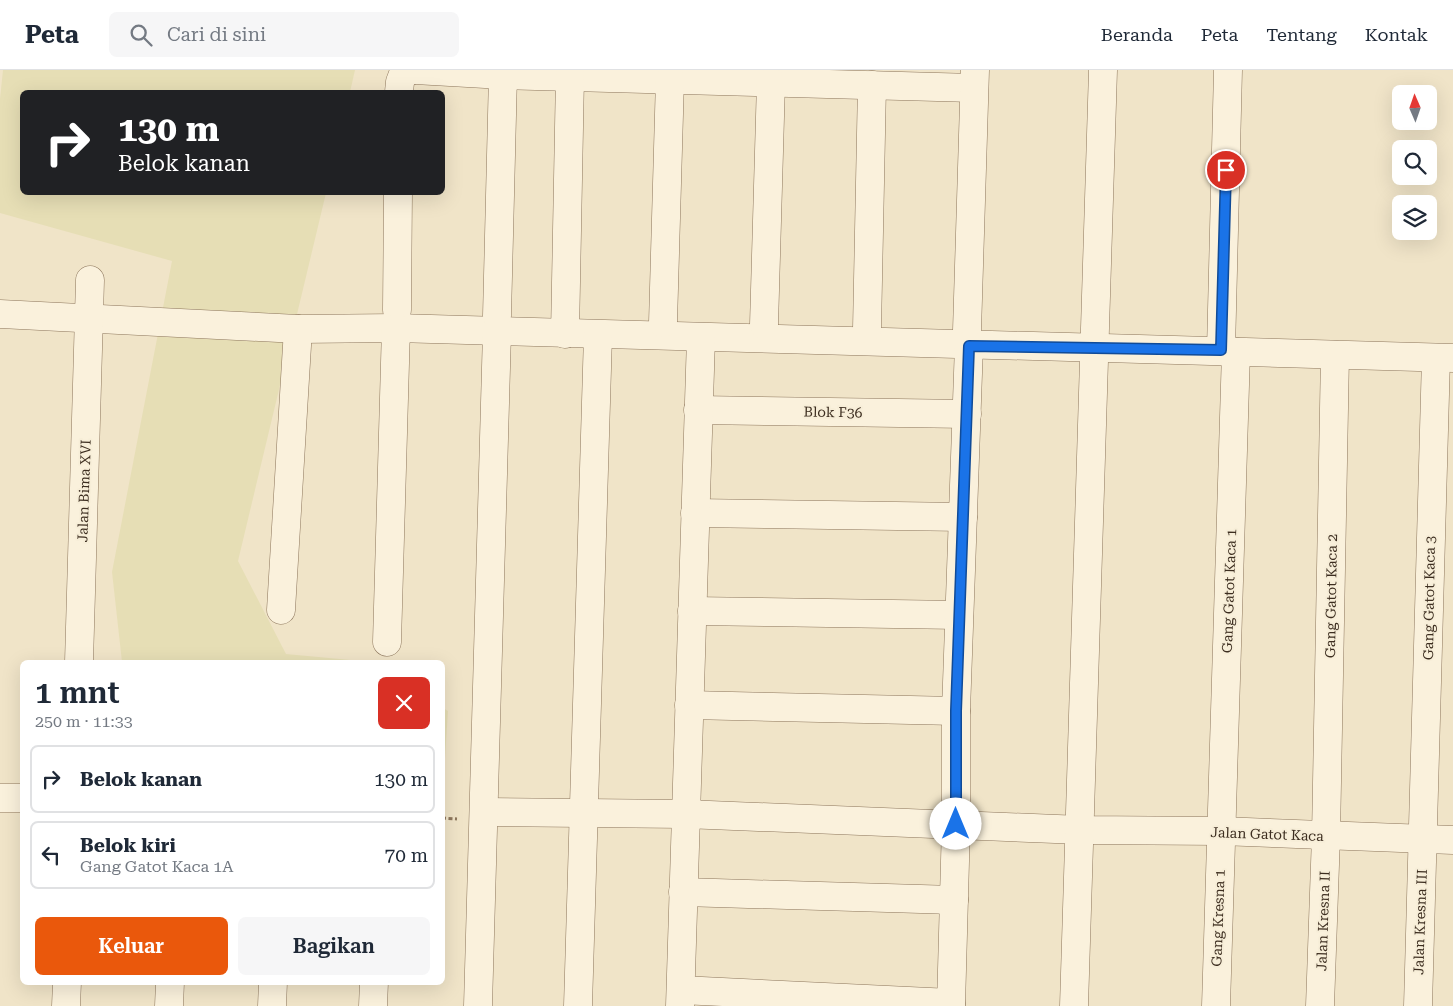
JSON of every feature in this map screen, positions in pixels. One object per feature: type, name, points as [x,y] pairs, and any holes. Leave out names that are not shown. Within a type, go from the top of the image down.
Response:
[{"type":"street","points":[[400,90],[403,74],[413,70],[503,75],[872,85],[974,79],[967,414],[956,711],[956,824],[951,1004],[680,998],[701,338]]},
{"type":"street","points":[[1074,1006],[1081,830],[1103,70]]},
{"type":"street","name":"Gang Gatot Kaca 1","points":[[1221,831],[1228,351],[1228,70]]},
{"type":"street","points":[[478,1006],[503,75]]},
{"type":"street","points":[[565,334],[570,76]]},
{"type":"street","points":[[663,323],[670,79]]},
{"type":"street","points":[[764,325],[771,82]]},
{"type":"street","points":[[867,329],[872,85]]},
{"type":"street","points":[[387,642],[397,319],[398,195]]},
{"type":"street","name":"Jalan Bima XVI","points":[[78,660],[90,280]]},
{"type":"street","points":[[0,314],[298,329],[397,319],[497,324],[565,334],[701,338],[968,338],[1095,347],[1444,358]]},
{"type":"street","points":[[281,610],[298,329]]},
{"type":"street","points":[[578,1006],[582,814],[598,335]]},
{"type":"street","name":"Gang Gatot Kaca 2","points":[[1326,836],[1335,356]]},
{"type":"street","name":"Gang Gatot Kaca 3","points":[[1423,839],[1444,358]]},
{"type":"street","name":"Blok F36","points":[[698,410],[967,414]]},
{"type":"street","points":[[695,513],[963,517]]},
{"type":"street","points":[[692,611],[959,615]]},
{"type":"street","points":[[689,705],[956,711]]},
{"type":"street","points":[[0,798],[20,798]]},
{"type":"street","name":"Jalan Gatot Kaca","points":[[484,812],[685,814],[1081,830],[1221,831],[1453,840]]},
{"type":"street","name":"Gang Kresna 1","points":[[1216,1006],[1221,831]]},
{"type":"street","name":"Jalan Kresna II","points":[[1320,1006],[1326,836]]},
{"type":"street","name":"Jalan Kresna III","points":[[1418,1006],[1423,839]]},
{"type":"street","points":[[683,892],[954,900]]},
{"type":"street","points":[[66,1006],[67,985]]},
{"type":"street","points":[[169,1006],[170,985]]},
{"type":"street","points":[[272,1006],[273,985]]},
{"type":"street","points":[[373,1006],[374,985]]},
{"type":"shaded area","points":[[3,70],[355,70],[350,90],[20,90],[20,195],[326,195],[238,561],[286,654],[350,660],[122,660],[112,572],[172,261],[0,213],[0,99]]},
{"type":"shaded area","points":[[445,709],[448,711],[445,758]]},
{"type":"route","points":[[956,824],[956,711],[969,346],[1221,350],[1226,170]]}]
